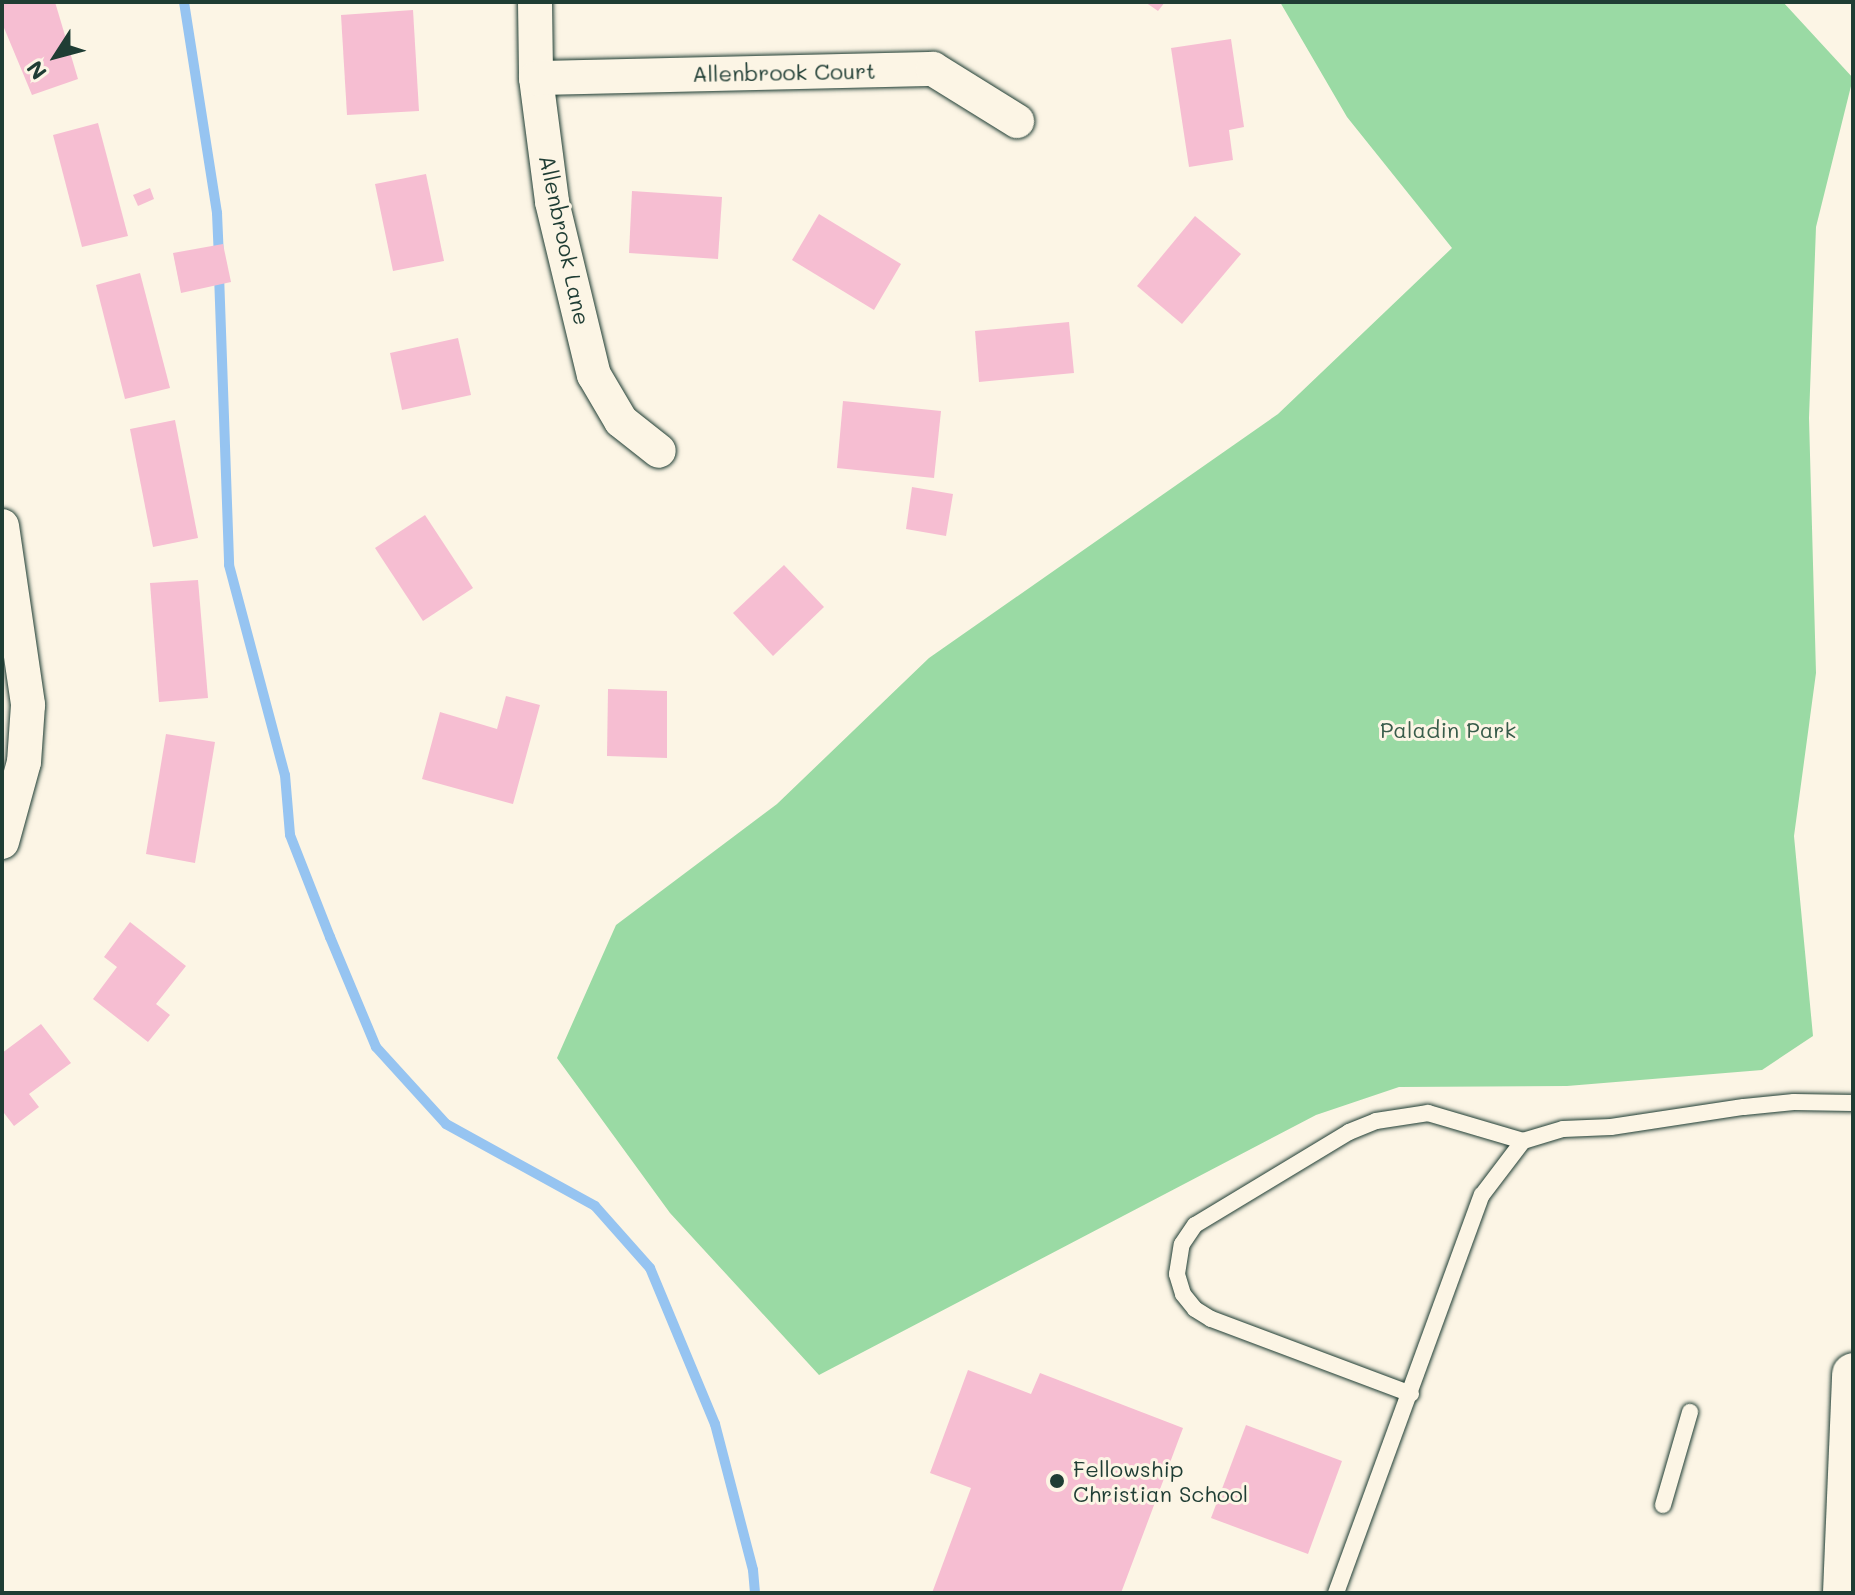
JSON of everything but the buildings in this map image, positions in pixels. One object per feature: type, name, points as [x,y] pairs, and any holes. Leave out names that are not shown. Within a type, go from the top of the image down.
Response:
[{"type":"street","name":"Allenbrook Lane","points":[[535,2],[536,78],[552,202],[594,375],[621,421],[659,451]]},
{"type":"street","name":"Allenbrook Court","points":[[536,78],[933,69],[1017,121]]},
{"type":"street","points":[[2,526],[28,705],[24,762],[2,842]]},
{"type":"street","points":[[1844,1593],[1853,1374]]},
{"type":"lane","points":[[1411,1394],[1211,1319],[1195,1309],[1183,1294],[1177,1274],[1182,1244],[1195,1225],[1349,1132],[1376,1121],[1428,1113],[1523,1141],[1563,1129],[1611,1127],[1744,1107],[1794,1102],[1853,1103]]},
{"type":"lane","points":[[1336,1593],[1482,1195],[1523,1141]]},
{"type":"lane","points":[[1663,1505],[1690,1412]]},
{"type":"green space","name":"Paladin Park","points":[[1280,2],[1783,2],[1853,78],[1816,227],[1809,418],[1816,673],[1794,836],[1813,1036],[1762,1070],[1567,1086],[1399,1087],[1316,1115],[819,1375],[670,1213],[557,1058],[616,925],[777,804],[929,658],[1278,414],[1452,248],[1347,117]]},
{"type":"waterway","points":[[184,2],[217,213],[219,258]]},
{"type":"waterway","points":[[219,274],[229,565],[285,775],[290,835],[330,937],[376,1047],[446,1124],[595,1206],[650,1268],[715,1424],[753,1570],[755,1593]]},
{"type":"place","name":"Fellowship Christian School","points":[[1057,1481]]}]
